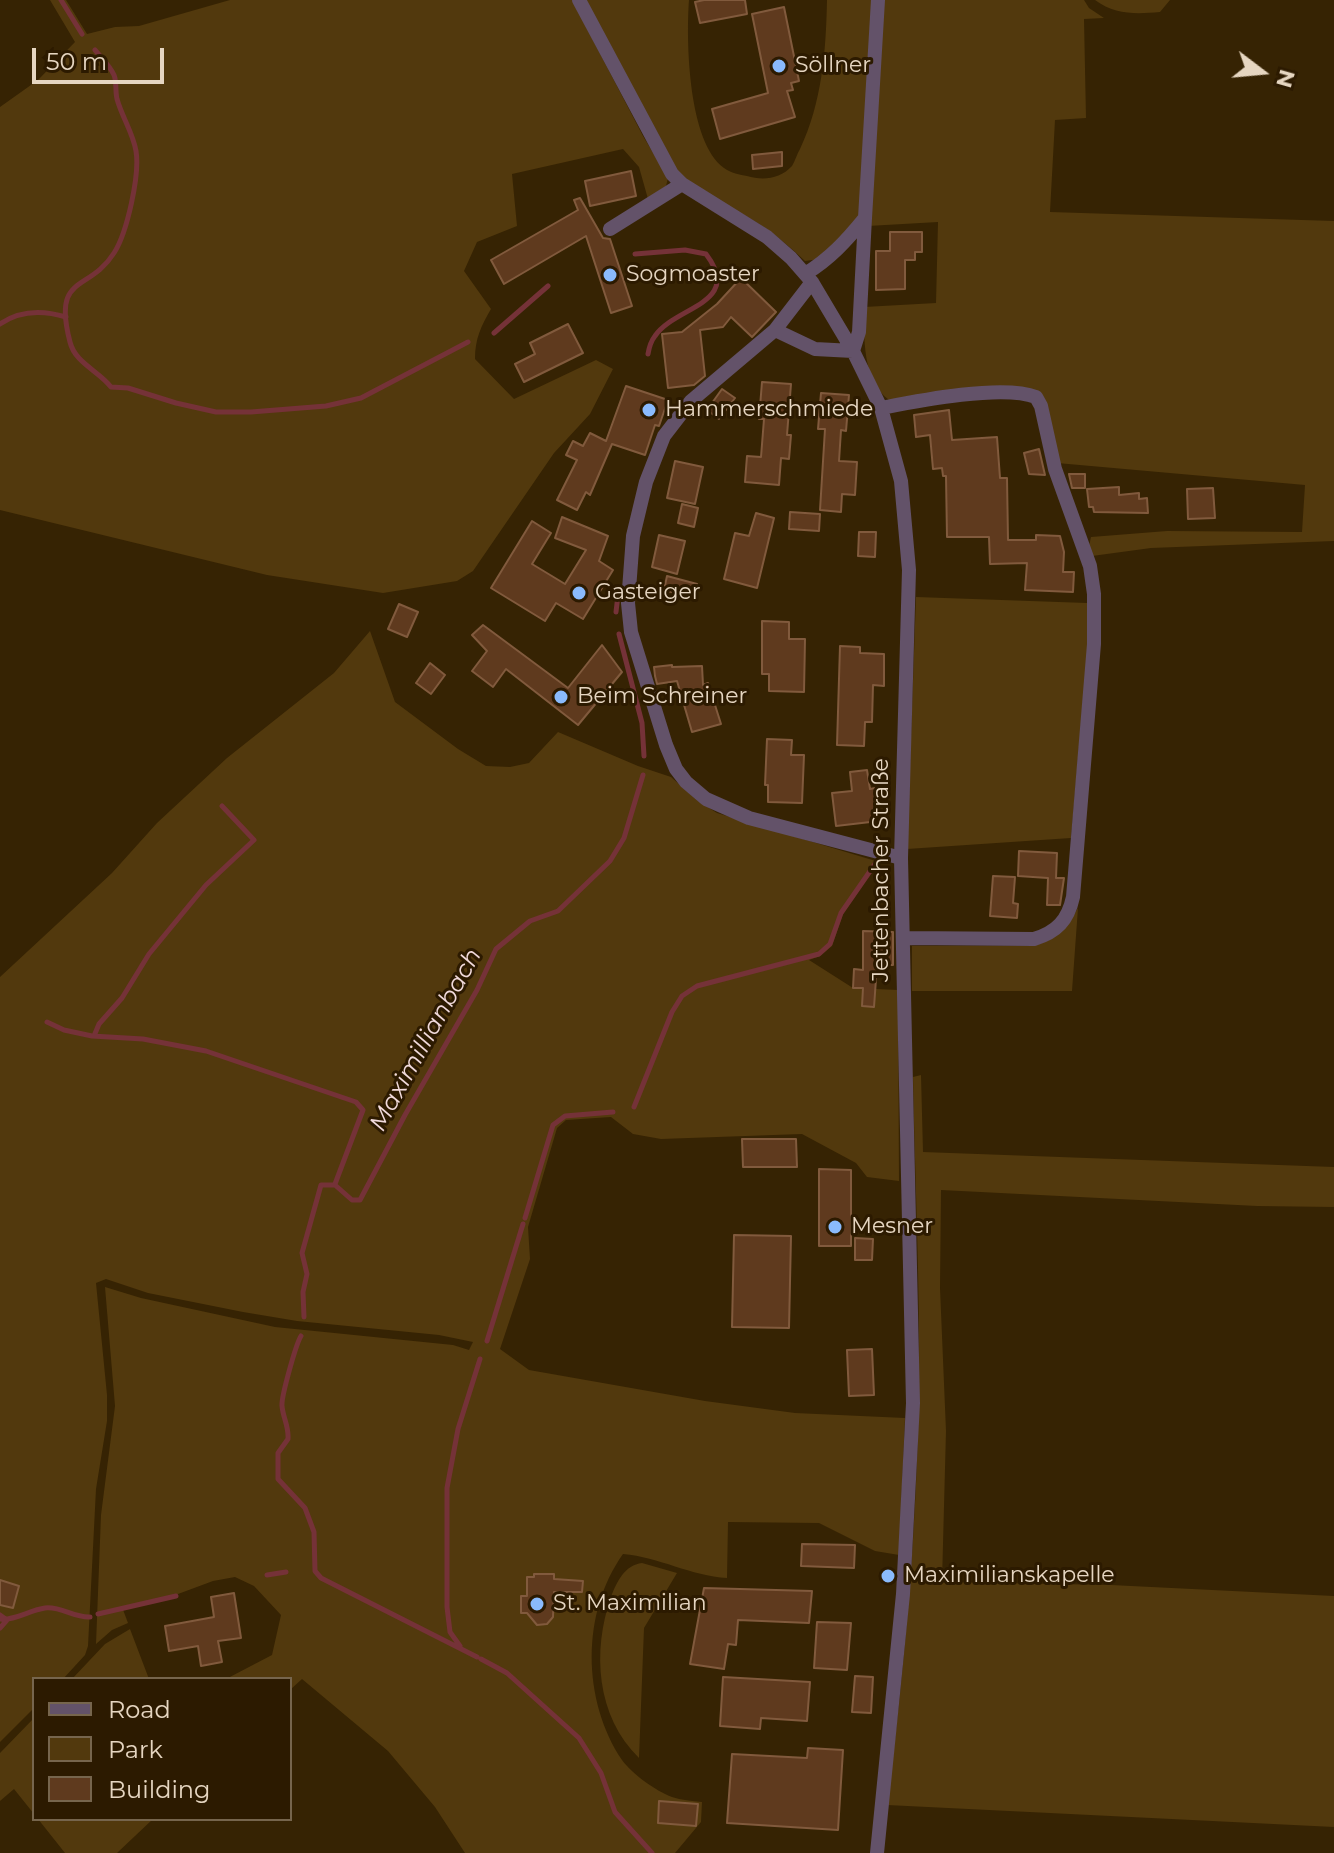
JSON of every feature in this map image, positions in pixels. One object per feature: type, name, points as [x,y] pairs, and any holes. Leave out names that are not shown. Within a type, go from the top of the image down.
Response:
[{"type":"street","name":"Jettenbacher Straße","points":[[579,0],[672,174],[682,184],[767,237],[809,278],[853,351],[881,408],[901,481],[909,570],[901,858],[913,1403],[903,1594],[878,1815],[877,1853]]},
{"type":"street","points":[[775,330],[815,349],[853,351],[859,332],[878,0]]},
{"type":"street","points":[[610,229],[682,184]]},
{"type":"street","points":[[865,218],[809,278],[775,330],[691,401],[664,436],[646,482],[633,536],[628,603],[631,632],[666,745],[676,769],[686,782],[706,799],[749,818],[901,858]]},
{"type":"street","points":[[881,408],[962,395],[1021,394],[1036,397],[1041,406],[1055,469],[1090,566],[1094,594],[1094,644],[1073,897],[1066,918],[1050,933],[1034,939],[904,938]]},
{"type":"green space","points":[[50,0],[66,0],[87,34],[115,27],[139,26],[230,0],[572,0],[668,178],[666,186],[648,199],[639,167],[623,149],[512,174],[517,226],[477,242],[464,271],[491,309],[479,333],[475,359],[514,399],[596,360],[613,369],[590,414],[554,453],[473,571],[457,581],[383,593],[267,575],[0,510],[0,107],[38,80],[75,42]]},
{"type":"green space","points":[[585,0],[689,0],[689,64],[696,114],[703,137],[712,155],[724,168],[753,178],[765,178],[782,174],[792,166],[807,131],[821,76],[827,0],[875,0],[861,217],[820,259],[805,261],[763,226],[692,184],[674,167]]},
{"type":"green space","points":[[883,0],[1084,0],[1089,8],[1104,18],[1084,19],[1086,118],[1055,120],[1050,212],[1334,221],[1334,541],[1151,548],[1092,556],[1089,546],[1091,537],[1167,531],[1302,532],[1305,485],[1057,463],[1037,392],[1031,389],[967,389],[889,400],[880,391],[866,357],[864,307],[936,303],[938,222],[868,226]]},
{"type":"green space","points":[[1095,0],[1170,0],[1160,12],[1143,13],[1118,11]]},
{"type":"green space","points":[[916,597],[1087,603],[1089,633],[1071,838],[907,849]]},
{"type":"green space","points":[[370,631],[395,702],[486,766],[510,767],[529,763],[558,732],[671,777],[717,813],[879,862],[843,914],[832,946],[809,960],[853,988],[898,990],[899,1181],[867,1177],[856,1163],[802,1134],[661,1139],[633,1134],[611,1117],[566,1120],[557,1128],[528,1227],[530,1259],[500,1349],[529,1370],[705,1401],[795,1413],[905,1418],[899,1555],[875,1551],[819,1523],[728,1522],[727,1578],[623,1554],[609,1577],[594,1629],[592,1657],[599,1711],[622,1760],[632,1771],[666,1794],[702,1802],[701,1822],[675,1853],[465,1853],[435,1807],[388,1751],[302,1679],[292,1688],[292,1677],[230,1677],[272,1655],[281,1615],[254,1586],[235,1577],[122,1607],[128,1623],[112,1630],[96,1644],[101,1515],[115,1406],[105,1287],[141,1298],[275,1327],[453,1345],[469,1350],[473,1342],[439,1335],[297,1321],[243,1312],[148,1293],[106,1279],[96,1283],[107,1421],[96,1489],[88,1646],[85,1655],[65,1677],[32,1677],[32,1710],[0,1742],[0,1605],[13,1608],[19,1586],[0,1582],[0,977],[112,873],[157,823],[227,758],[334,673]]},
{"type":"green space","points":[[1078,908],[1072,991],[912,991],[912,946],[1032,946],[1060,933]]},
{"type":"green space","points":[[921,1075],[923,1152],[1334,1167],[1334,1207],[941,1190],[940,1288],[946,1431],[942,1582],[1111,1585],[1334,1596],[1334,1827],[887,1805],[905,1649],[916,1492],[919,1348],[913,1077]]},
{"type":"green space","points":[[642,1563],[677,1573],[644,1628],[639,1758],[614,1723],[606,1703],[600,1661],[601,1639],[613,1591],[626,1570]]},
{"type":"green space","points":[[130,1629],[148,1677],[74,1677],[105,1644]]},
{"type":"green space","points":[[32,1720],[32,1812],[14,1789],[0,1801],[0,1753]]},
{"type":"green space","points":[[40,1821],[151,1821],[117,1853],[65,1853]]},
{"type":"building","points":[[745,0],[747,14],[700,23],[695,2]]},
{"type":"building","points":[[784,7],[799,81],[791,83],[793,90],[787,91],[795,117],[720,139],[712,109],[768,93],[752,14]]},
{"type":"building","points":[[782,152],[782,166],[753,169],[752,155]]},
{"type":"building","points":[[631,171],[636,196],[590,206],[585,181]]},
{"type":"building","points":[[580,198],[603,238],[610,239],[632,306],[611,313],[586,236],[504,284],[491,260],[578,210],[574,200]]},
{"type":"building","points":[[890,232],[922,232],[922,252],[915,252],[915,260],[905,260],[905,289],[876,290],[876,251],[890,251]]},
{"type":"building","points":[[741,278],[776,312],[752,337],[731,317],[723,327],[700,330],[705,376],[694,385],[668,388],[662,334],[682,332],[717,304]]},
{"type":"building","points":[[568,324],[583,353],[524,382],[515,364],[535,354],[530,343]]},
{"type":"building","points":[[762,382],[791,384],[787,435],[791,435],[789,459],[781,458],[779,485],[745,482],[747,456],[761,457],[764,419],[759,419]]},
{"type":"building","points":[[626,386],[668,400],[659,426],[655,425],[645,455],[612,444],[590,495],[586,492],[577,510],[557,500],[577,460],[566,455],[573,441],[583,446],[590,433],[606,441]]},
{"type":"building","points":[[722,389],[735,398],[719,419],[707,410]]},
{"type":"building","points":[[821,393],[849,395],[846,431],[841,430],[839,461],[857,462],[855,495],[842,494],[841,512],[820,510],[825,429],[818,429]]},
{"type":"building","points":[[949,410],[952,440],[997,437],[1000,478],[1007,478],[1008,540],[1036,540],[1036,535],[1060,536],[1064,552],[1063,572],[1074,572],[1073,592],[1025,590],[1027,563],[990,564],[989,537],[947,537],[946,476],[943,476],[942,468],[933,469],[930,435],[916,437],[914,415]]},
{"type":"building","points":[[1039,449],[1045,475],[1029,474],[1024,453]]},
{"type":"building","points":[[675,461],[703,467],[695,504],[667,498]]},
{"type":"building","points":[[1069,474],[1085,474],[1085,488],[1072,488]]},
{"type":"building","points":[[1119,487],[1119,495],[1139,493],[1139,499],[1147,498],[1148,513],[1094,512],[1093,507],[1089,507],[1087,489]]},
{"type":"building","points":[[1213,488],[1215,518],[1188,519],[1187,489]]},
{"type":"building","points":[[682,504],[698,508],[694,527],[678,523]]},
{"type":"building","points":[[790,512],[820,514],[819,531],[789,529]]},
{"type":"building","points":[[756,513],[774,518],[757,588],[724,579],[735,533],[749,536]]},
{"type":"building","points":[[562,517],[608,536],[599,561],[613,570],[583,619],[556,603],[545,621],[491,588],[532,521],[551,533],[532,564],[565,584],[586,550],[555,538]]},
{"type":"building","points":[[859,532],[876,532],[875,557],[858,556]]},
{"type":"building","points":[[659,535],[685,541],[677,574],[652,567]]},
{"type":"building","points":[[667,576],[697,584],[694,598],[664,590]]},
{"type":"building","points":[[399,604],[418,612],[407,637],[388,629]]},
{"type":"building","points":[[762,621],[789,622],[789,639],[805,639],[804,692],[769,691],[769,674],[762,674]]},
{"type":"building","points":[[483,625],[568,688],[602,645],[622,672],[578,725],[506,669],[493,687],[472,671],[487,651],[472,635]]},
{"type":"building","points":[[840,646],[860,647],[860,653],[884,654],[884,686],[873,685],[872,722],[865,722],[864,746],[837,745]]},
{"type":"building","points":[[430,663],[445,675],[431,694],[416,683]]},
{"type":"building","points":[[702,666],[703,685],[708,683],[721,724],[692,732],[677,681],[657,684],[654,667]]},
{"type":"building","points":[[767,739],[792,740],[791,755],[804,755],[802,803],[768,802],[768,785],[765,785]]},
{"type":"building","points":[[867,770],[870,789],[875,788],[879,821],[836,826],[832,793],[852,791],[850,772]]},
{"type":"building","points":[[1019,851],[1057,853],[1056,878],[1064,878],[1060,905],[1047,905],[1048,878],[1018,876]]},
{"type":"building","points":[[993,876],[1015,877],[1013,903],[1018,904],[1017,918],[990,916]]},
{"type":"building","points":[[863,931],[893,932],[893,965],[877,965],[874,1007],[862,1006],[863,988],[853,988],[854,969],[863,970]]},
{"type":"building","points":[[742,1139],[796,1139],[797,1167],[743,1167]]},
{"type":"building","points":[[819,1169],[851,1170],[851,1246],[819,1246]]},
{"type":"building","points":[[734,1235],[791,1236],[789,1328],[732,1327]]},
{"type":"building","points":[[855,1238],[873,1239],[872,1260],[855,1260]]},
{"type":"building","points":[[872,1349],[874,1395],[849,1396],[847,1350]]},
{"type":"building","points":[[802,1544],[855,1545],[854,1568],[801,1566]]},
{"type":"building","name":"St. Maximilian","points":[[534,1574],[554,1574],[554,1579],[583,1581],[582,1592],[554,1592],[553,1617],[547,1624],[537,1625],[527,1613],[521,1613],[521,1596],[527,1596],[527,1577],[534,1577]]},
{"type":"building","points":[[0,1580],[19,1586],[13,1608],[0,1605]]},
{"type":"building","points":[[704,1588],[812,1591],[809,1623],[738,1620],[736,1645],[728,1644],[724,1669],[690,1664]]},
{"type":"building","points":[[234,1593],[241,1638],[218,1641],[222,1662],[201,1666],[198,1646],[169,1651],[165,1626],[214,1617],[211,1597]]},
{"type":"building","points":[[817,1622],[851,1623],[847,1670],[814,1668]]},
{"type":"building","points":[[855,1676],[873,1677],[871,1713],[852,1712]]},
{"type":"building","points":[[723,1677],[810,1682],[807,1721],[761,1718],[760,1729],[720,1726]]},
{"type":"building","points":[[808,1748],[843,1750],[838,1830],[727,1823],[732,1754],[807,1758]]},
{"type":"building","points":[[659,1801],[698,1804],[696,1826],[658,1823]]},
{"type":"waterway","points":[[61,0],[82,34]]},
{"type":"waterway","points":[[95,50],[115,78],[117,99],[136,151],[136,174],[128,218],[119,244],[104,265],[69,294],[66,320],[70,342],[77,356],[111,387],[128,388],[216,412],[326,406],[361,398],[468,342]]},
{"type":"waterway","points":[[635,254],[685,250],[706,254],[716,271],[717,284],[712,294],[664,326],[654,338],[648,354]]},
{"type":"waterway","points":[[494,333],[548,286]]},
{"type":"waterway","points":[[0,324],[32,313],[66,317]]},
{"type":"waterway","points":[[616,612],[618,595]]},
{"type":"waterway","points":[[619,634],[642,723],[644,756]]},
{"type":"waterway","name":"Maximillianbach","points":[[304,1317],[303,1292],[307,1274],[302,1253],[321,1185],[335,1185],[352,1200],[360,1200],[477,990],[496,949],[530,921],[558,911],[610,861],[624,838],[643,775]]},
{"type":"waterway","points":[[94,1036],[99,1024],[122,998],[149,954],[206,885],[254,840],[222,806]]},
{"type":"waterway","points":[[634,1107],[672,1012],[682,996],[697,986],[819,954],[830,944],[841,913],[875,864]]},
{"type":"waterway","points":[[47,1022],[64,1030],[92,1036],[143,1039],[206,1051],[356,1102],[363,1110],[335,1184]]},
{"type":"waterway","points":[[525,1218],[553,1125],[565,1116],[613,1112]]},
{"type":"waterway","points":[[487,1341],[523,1224]]},
{"type":"waterway","name":"Maximillianbach","points":[[301,1336],[282,1401],[288,1439],[278,1453],[278,1479],[305,1508],[314,1532],[315,1571],[321,1578],[477,1657]]},
{"type":"waterway","points":[[460,1646],[450,1632],[447,1607],[447,1488],[458,1429],[480,1359]]},
{"type":"waterway","points":[[267,1575],[286,1572]]},
{"type":"waterway","points":[[98,1614],[176,1596]]},
{"type":"waterway","points":[[0,1619],[51,1608],[90,1617]]},
{"type":"waterway","points":[[0,1615],[7,1620],[0,1628]]},
{"type":"waterway","name":"Maximillianbach","points":[[481,1659],[507,1673],[579,1738],[601,1773],[615,1812],[652,1853]]},
{"type":"place","name":"Söllner","points":[[779,66]]},
{"type":"place","name":"Sogmoaster","points":[[610,275]]},
{"type":"place","name":"Hammerschmiede","points":[[649,410]]},
{"type":"place","name":"Gasteiger","points":[[579,593]]},
{"type":"place","name":"Beim Schreiner","points":[[561,697]]},
{"type":"place","name":"Mesner","points":[[835,1227]]},
{"type":"place","name":"Maximilianskapelle","points":[[888,1576]]},
{"type":"place","name":"St. Maximilian","points":[[537,1604]]}]
